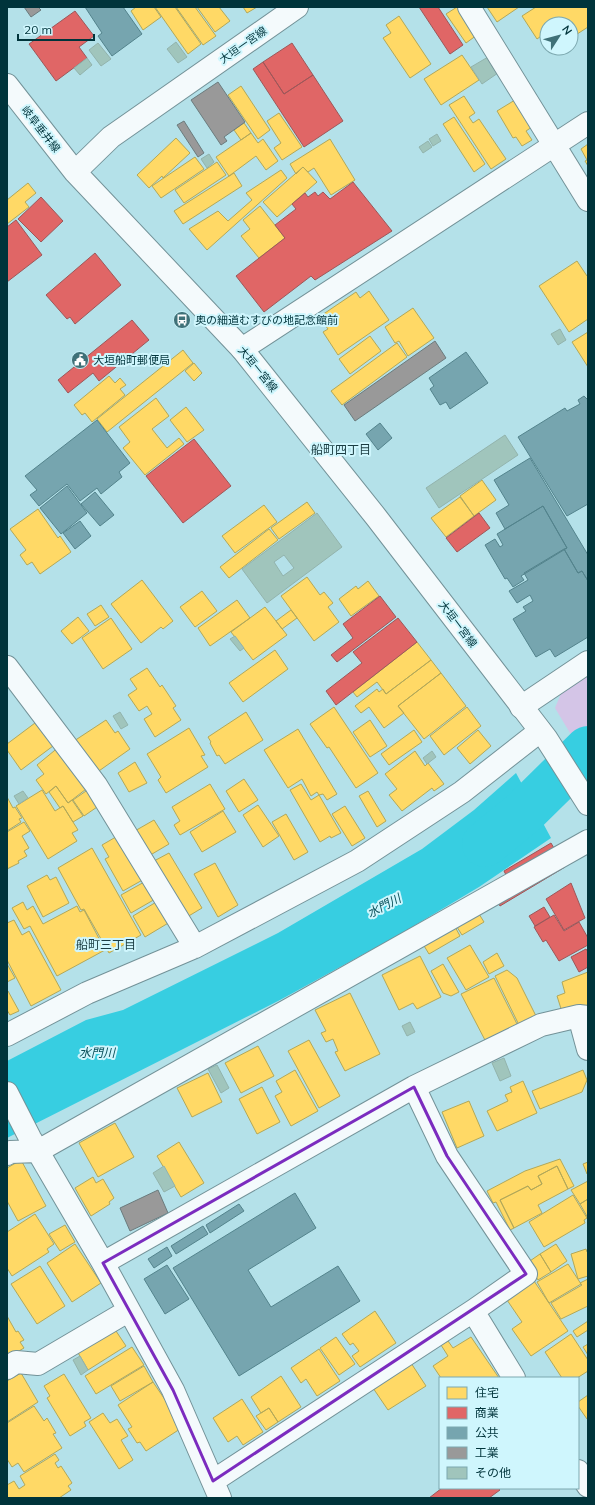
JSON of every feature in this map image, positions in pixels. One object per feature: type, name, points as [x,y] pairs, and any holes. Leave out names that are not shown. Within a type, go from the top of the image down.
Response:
[{"type":"street","name":"大垣一宮線","points":[[297,7],[111,137],[75,172],[242,349],[376,517],[543,735],[588,804]]},
{"type":"street","points":[[469,7],[588,200]]},
{"type":"street","name":"岐阜垂井線","points":[[7,85],[75,172]]},
{"type":"street","points":[[242,349],[588,123]]},
{"type":"street","points":[[521,707],[588,662]]},
{"type":"street","points":[[7,667],[96,785],[195,947]]},
{"type":"street","points":[[7,1035],[87,993],[195,947],[357,861],[462,792],[543,735]]},
{"type":"street","points":[[7,1154],[34,1144],[588,842]]},
{"type":"street","points":[[103,1263],[414,1087],[541,1025],[583,1016],[588,1049]]},
{"type":"street","points":[[7,1094],[173,1390],[216,1489],[526,1274],[448,1156],[414,1087]]},
{"type":"street","points":[[7,1368],[16,1362],[38,1364],[128,1311]]},
{"type":"street","points":[[473,1311],[513,1377]]},
{"type":"street","points":[[579,1472],[588,1486]]},
{"type":"highlighted area","points":[[414,1087],[447,1156],[526,1274],[213,1481],[173,1390],[103,1263]]},
{"type":"shaded area","points":[[588,675],[588,763],[555,708],[562,691]]},
{"type":"water","name":"水門川","points":[[516,773],[551,838],[479,887],[402,933],[280,1000],[7,1138],[7,1061],[86,1020],[123,1010],[278,933],[422,849],[474,810]]},
{"type":"building: 住宅","points":[[136,7],[154,7],[161,17],[143,30],[131,11]]},
{"type":"building: 住宅","points":[[155,7],[175,7],[201,44],[188,54]]},
{"type":"building: 住宅","points":[[176,7],[195,7],[216,36],[203,45]]},
{"type":"building: 住宅","points":[[197,7],[219,7],[230,21],[215,32]]},
{"type":"building: 住宅","points":[[243,7],[257,7],[247,13]]},
{"type":"building: 住宅","points":[[459,7],[477,35],[466,43],[446,14]]},
{"type":"building: 住宅","points":[[487,7],[519,7],[497,22]]},
{"type":"building: 住宅","points":[[536,7],[588,7],[588,27],[579,33],[579,16],[539,16],[539,38],[537,39],[522,16]]},
{"type":"building: 住宅","points":[[399,16],[431,64],[410,78],[383,38],[391,33],[386,25]]},
{"type":"building: 住宅","points":[[462,55],[479,80],[441,105],[424,79]]},
{"type":"building: 住宅","points":[[241,86],[270,130],[258,139],[228,95]]},
{"type":"building: 住宅","points":[[464,96],[475,113],[469,117],[473,123],[479,119],[506,159],[491,169],[449,105]]},
{"type":"building: 住宅","points":[[515,100],[532,127],[526,131],[532,140],[522,146],[516,137],[513,138],[497,111]]},
{"type":"building: 住宅","points":[[279,113],[302,147],[282,160],[274,148],[281,143],[267,121]]},
{"type":"building: 住宅","points":[[454,117],[485,164],[474,172],[443,124]]},
{"type":"building: 住宅","points":[[244,123],[251,133],[241,140],[234,130]]},
{"type":"building: 住宅","points":[[251,133],[258,143],[263,139],[278,161],[266,170],[256,156],[229,176],[216,157]]},
{"type":"building: 住宅","points":[[176,138],[190,153],[163,178],[162,176],[149,188],[137,175]]},
{"type":"building: 住宅","points":[[330,139],[355,180],[331,195],[314,168],[308,172],[303,167],[296,174],[290,164]]},
{"type":"building: 住宅","points":[[588,144],[588,166],[585,161],[587,160],[581,149]]},
{"type":"building: 住宅","points":[[195,157],[204,169],[161,198],[152,186]]},
{"type":"building: 住宅","points":[[217,162],[226,175],[184,203],[175,190]]},
{"type":"building: 住宅","points":[[303,167],[317,182],[277,217],[263,202]]},
{"type":"building: 住宅","points":[[281,170],[287,178],[207,250],[189,229],[218,211],[228,221],[252,200],[246,193]]},
{"type":"building: 住宅","points":[[234,173],[242,186],[183,224],[174,211]]},
{"type":"building: 住宅","points":[[28,183],[36,193],[25,202],[29,207],[7,224],[7,200]]},
{"type":"building: 住宅","points":[[260,206],[285,238],[259,258],[241,236],[250,229],[243,220]]},
{"type":"building: 住宅","points":[[577,261],[588,276],[588,319],[569,332],[539,286]]},
{"type":"building: 住宅","points":[[369,291],[389,320],[338,355],[323,332],[328,329],[319,317],[356,292],[360,298]]},
{"type":"building: 住宅","points":[[413,308],[434,338],[408,356],[399,341],[395,343],[385,327]]},
{"type":"building: 住宅","points":[[588,332],[588,367],[572,342]]},
{"type":"building: 住宅","points":[[370,336],[381,351],[350,374],[339,359]]},
{"type":"building: 住宅","points":[[397,343],[407,357],[342,405],[331,391]]},
{"type":"building: 住宅","points":[[183,350],[193,363],[107,432],[97,419]]},
{"type":"building: 住宅","points":[[194,363],[202,373],[194,381],[185,371]]},
{"type":"building: 住宅","points":[[109,376],[115,383],[120,378],[126,385],[120,389],[125,395],[92,422],[85,413],[82,415],[74,405]]},
{"type":"building: 住宅","points":[[156,398],[169,416],[152,429],[167,448],[179,438],[184,444],[145,475],[123,448],[130,442],[119,427]]},
{"type":"building: 住宅","points":[[186,407],[204,430],[187,442],[170,420]]},
{"type":"building: 住宅","points":[[482,480],[496,500],[474,516],[460,496]]},
{"type":"building: 住宅","points":[[460,497],[474,516],[446,537],[431,518]]},
{"type":"building: 住宅","points":[[307,502],[315,513],[279,539],[271,528]]},
{"type":"building: 住宅","points":[[264,505],[277,522],[235,553],[222,536]]},
{"type":"building: 住宅","points":[[38,509],[58,538],[60,536],[71,552],[40,574],[32,562],[27,565],[20,555],[26,550],[10,529]]},
{"type":"building: 住宅","points":[[269,529],[278,540],[229,578],[220,567]]},
{"type":"building: 住宅","points":[[307,577],[320,595],[324,592],[333,603],[328,607],[339,622],[314,641],[281,596]]},
{"type":"building: 住宅","points":[[142,580],[173,621],[163,629],[161,627],[141,643],[111,604]]},
{"type":"building: 住宅","points":[[368,581],[379,596],[351,616],[339,599],[356,586],[358,589]]},
{"type":"building: 住宅","points":[[202,591],[217,611],[195,627],[180,607]]},
{"type":"building: 住宅","points":[[237,600],[250,618],[210,646],[198,628]]},
{"type":"building: 住宅","points":[[101,605],[109,617],[95,626],[87,614]]},
{"type":"building: 住宅","points":[[265,607],[287,635],[253,660],[231,632]]},
{"type":"building: 住宅","points":[[291,610],[297,618],[282,629],[276,621]]},
{"type":"building: 住宅","points":[[78,617],[89,631],[72,644],[61,631]]},
{"type":"building: 住宅","points":[[111,618],[132,649],[103,669],[82,638]]},
{"type":"building: 住宅","points":[[417,642],[431,660],[386,694],[377,682],[357,697],[353,692]]},
{"type":"building: 住宅","points":[[275,650],[288,669],[243,702],[229,683]]},
{"type":"building: 住宅","points":[[431,660],[441,673],[398,706],[404,713],[384,728],[369,707],[361,713],[355,706],[377,689],[379,692],[383,689],[386,694]]},
{"type":"building: 住宅","points":[[147,668],[160,687],[162,685],[176,706],[173,708],[181,720],[155,737],[144,719],[152,714],[147,706],[139,711],[128,695],[137,689],[130,679]]},
{"type":"building: 住宅","points":[[441,673],[466,706],[424,739],[398,706]]},
{"type":"building: 住宅","points":[[334,707],[378,773],[356,788],[329,747],[327,748],[310,724]]},
{"type":"building: 住宅","points":[[467,707],[481,726],[444,755],[430,736]]},
{"type":"building: 住宅","points":[[246,712],[263,740],[225,764],[219,755],[217,756],[208,737]]},
{"type":"building: 住宅","points":[[106,720],[115,733],[118,731],[130,749],[96,773],[74,741]]},
{"type":"building: 住宅","points":[[370,720],[387,746],[370,757],[353,732]]},
{"type":"building: 住宅","points":[[35,723],[53,746],[21,770],[7,750],[7,744]]},
{"type":"building: 住宅","points":[[189,728],[205,755],[201,756],[208,767],[166,793],[158,780],[161,777],[147,754]]},
{"type":"building: 住宅","points":[[298,729],[337,794],[327,800],[323,794],[319,795],[317,792],[311,796],[302,779],[288,788],[264,750]]},
{"type":"building: 住宅","points":[[414,730],[422,742],[389,765],[381,754]]},
{"type":"building: 住宅","points":[[478,730],[491,746],[470,764],[457,748]]},
{"type":"building: 住宅","points":[[60,746],[90,786],[68,803],[56,786],[46,794],[36,780],[44,774],[37,765]]},
{"type":"building: 住宅","points":[[415,751],[425,766],[428,763],[444,784],[434,791],[432,788],[402,811],[389,795],[397,789],[385,774]]},
{"type":"building: 住宅","points":[[135,762],[147,783],[129,792],[118,773]]},
{"type":"building: 住宅","points":[[244,779],[258,800],[239,812],[226,791]]},
{"type":"building: 住宅","points":[[210,784],[225,809],[180,835],[174,825],[180,821],[172,807]]},
{"type":"building: 住宅","points":[[301,784],[311,800],[319,795],[341,833],[331,838],[330,836],[320,842],[290,790]]},
{"type":"building: 住宅","points":[[56,786],[68,803],[72,800],[83,816],[73,822],[63,806],[60,808],[49,792]]},
{"type":"building: 住宅","points":[[89,789],[100,805],[84,816],[73,800]]},
{"type":"building: 住宅","points":[[42,790],[55,811],[63,806],[78,830],[72,833],[77,841],[48,859],[16,806]]},
{"type":"building: 住宅","points":[[368,791],[386,821],[377,827],[359,796]]},
{"type":"building: 住宅","points":[[7,797],[13,808],[15,807],[22,818],[19,819],[21,822],[7,831]]},
{"type":"building: 住宅","points":[[258,805],[279,836],[263,847],[243,815]]},
{"type":"building: 住宅","points":[[345,806],[365,838],[352,846],[332,814]]},
{"type":"building: 住宅","points":[[223,811],[236,832],[202,852],[190,832]]},
{"type":"building: 住宅","points":[[286,814],[308,852],[294,860],[272,822]]},
{"type":"building: 住宅","points":[[154,820],[169,844],[147,857],[133,832]]},
{"type":"building: 住宅","points":[[24,822],[30,831],[22,836],[29,848],[24,851],[27,856],[18,861],[19,863],[7,869],[7,832]]},
{"type":"building: 住宅","points":[[121,834],[146,878],[123,891],[105,859],[109,857],[102,845]]},
{"type":"building: 住宅","points":[[92,848],[141,935],[109,953],[84,909],[81,910],[58,868]]},
{"type":"building: 住宅","points":[[169,853],[202,908],[187,917],[154,861]]},
{"type":"building: 住宅","points":[[215,863],[238,905],[218,917],[194,874]]},
{"type":"building: 住宅","points":[[47,875],[50,880],[56,877],[69,903],[43,917],[27,886]]},
{"type":"building: 住宅","points":[[146,881],[157,898],[131,913],[121,895]]},
{"type":"building: 住宅","points":[[469,898],[484,922],[462,935],[447,911]]},
{"type":"building: 住宅","points":[[158,901],[170,922],[145,937],[133,916]]},
{"type":"building: 住宅","points":[[23,902],[27,910],[33,906],[43,924],[77,906],[80,912],[84,910],[105,950],[57,976],[30,926],[24,929],[12,908]]},
{"type":"building: 住宅","points":[[447,912],[460,936],[429,954],[415,931]]},
{"type":"building: 住宅","points":[[14,920],[22,935],[29,931],[61,990],[31,1006],[7,960],[7,923]]},
{"type":"building: 住宅","points":[[470,945],[489,977],[466,990],[447,958]]},
{"type":"building: 住宅","points":[[497,953],[504,966],[489,974],[483,962]]},
{"type":"building: 住宅","points":[[420,956],[441,997],[417,1009],[413,1003],[399,1010],[382,975]]},
{"type":"building: 住宅","points":[[7,964],[15,978],[7,982]]},
{"type":"building: 住宅","points":[[443,964],[459,992],[451,996],[443,993],[431,971]]},
{"type":"building: 住宅","points":[[507,970],[517,978],[536,1016],[519,1025],[495,976]]},
{"type":"building: 住宅","points":[[588,972],[588,1007],[563,1015],[557,996],[565,993],[562,982]]},
{"type":"building: 住宅","points":[[494,978],[518,1026],[486,1042],[461,994]]},
{"type":"building: 住宅","points":[[8,991],[19,1011],[10,1015],[7,1010]]},
{"type":"building: 住宅","points":[[350,993],[380,1054],[345,1071],[335,1052],[338,1051],[333,1039],[326,1042],[321,1033],[326,1031],[315,1010]]},
{"type":"building: 住宅","points":[[309,1040],[340,1096],[319,1108],[288,1051]]},
{"type":"building: 住宅","points":[[258,1046],[274,1076],[241,1093],[225,1063]]},
{"type":"building: 住宅","points":[[295,1070],[318,1111],[291,1126],[275,1096],[282,1092],[276,1081]]},
{"type":"building: 住宅","points":[[583,1070],[587,1080],[582,1092],[540,1109],[532,1091]]},
{"type":"building: 住宅","points":[[208,1073],[222,1102],[192,1117],[177,1088]]},
{"type":"building: 住宅","points":[[523,1081],[537,1113],[497,1131],[487,1111],[508,1101],[505,1095],[512,1092],[510,1087]]},
{"type":"building: 住宅","points":[[262,1087],[280,1122],[257,1134],[239,1099]]},
{"type":"building: 住宅","points":[[469,1101],[484,1136],[457,1148],[442,1112]]},
{"type":"building: 住宅","points":[[115,1123],[134,1157],[98,1177],[79,1143]]},
{"type":"building: 住宅","points":[[179,1142],[204,1183],[181,1197],[157,1156]]},
{"type":"building: 住宅","points":[[560,1159],[574,1186],[568,1189],[557,1166],[538,1176],[542,1184],[531,1190],[528,1186],[500,1200],[514,1228],[510,1230],[496,1202],[493,1203],[487,1191],[525,1171]]},
{"type":"building: 住宅","points":[[21,1160],[46,1206],[18,1221],[7,1201],[7,1168]]},
{"type":"building: 住宅","points":[[588,1162],[588,1173],[587,1174],[583,1164]]},
{"type":"building: 住宅","points":[[557,1166],[568,1189],[538,1205],[542,1213],[514,1228],[500,1200],[528,1186],[531,1190],[542,1184],[538,1176]]},
{"type":"building: 住宅","points":[[93,1177],[96,1183],[103,1179],[114,1198],[109,1202],[110,1204],[91,1216],[75,1188]]},
{"type":"building: 住宅","points":[[588,1181],[588,1199],[580,1204],[571,1190]]},
{"type":"building: 住宅","points":[[573,1195],[587,1218],[584,1220],[585,1223],[544,1247],[529,1222]]},
{"type":"building: 住宅","points":[[588,1199],[588,1218],[580,1204]]},
{"type":"building: 住宅","points":[[35,1214],[54,1244],[47,1249],[49,1252],[12,1276],[7,1268],[7,1232]]},
{"type":"building: 住宅","points":[[65,1225],[75,1242],[60,1251],[49,1234]]},
{"type":"building: 住宅","points":[[75,1244],[101,1283],[72,1302],[47,1263]]},
{"type":"building: 住宅","points":[[556,1244],[567,1261],[551,1272],[540,1254]]},
{"type":"building: 住宅","points":[[586,1249],[587,1252],[588,1251],[588,1276],[578,1279],[571,1254]]},
{"type":"building: 住宅","points":[[540,1254],[551,1272],[538,1280],[527,1263]]},
{"type":"building: 住宅","points":[[568,1264],[581,1284],[549,1303],[537,1282]]},
{"type":"building: 住宅","points":[[40,1266],[65,1306],[37,1324],[11,1284]]},
{"type":"building: 住宅","points":[[588,1279],[588,1306],[561,1319],[551,1303],[582,1285],[580,1283]]},
{"type":"building: 住宅","points":[[534,1281],[568,1331],[531,1356],[512,1329],[522,1322],[507,1300]]},
{"type":"building: 住宅","points":[[375,1311],[396,1343],[360,1367],[352,1356],[359,1351],[353,1343],[350,1345],[342,1334]]},
{"type":"building: 住宅","points":[[7,1316],[16,1332],[18,1331],[24,1340],[20,1342],[24,1348],[7,1358]]},
{"type":"building: 住宅","points":[[588,1321],[588,1330],[577,1337],[573,1331]]},
{"type":"building: 住宅","points":[[114,1328],[126,1346],[88,1370],[77,1351]]},
{"type":"building: 住宅","points":[[571,1334],[588,1360],[588,1371],[579,1377],[561,1377],[545,1352]]},
{"type":"building: 住宅","points":[[336,1337],[355,1364],[339,1375],[320,1348]]},
{"type":"building: 住宅","points":[[471,1337],[498,1377],[440,1377],[433,1366],[448,1356],[441,1345],[448,1341],[453,1348]]},
{"type":"building: 住宅","points":[[588,1344],[588,1355],[583,1347]]},
{"type":"building: 住宅","points":[[132,1347],[144,1365],[96,1394],[85,1376]]},
{"type":"building: 住宅","points":[[319,1349],[340,1381],[317,1396],[306,1379],[301,1383],[291,1368]]},
{"type":"building: 住宅","points":[[411,1363],[426,1386],[388,1410],[373,1388]]},
{"type":"building: 住宅","points":[[144,1366],[153,1382],[120,1401],[111,1386]]},
{"type":"building: 住宅","points":[[21,1373],[38,1402],[7,1422],[7,1381]]},
{"type":"building: 住宅","points":[[64,1374],[91,1418],[84,1422],[86,1426],[70,1436],[47,1398],[50,1396],[44,1386]]},
{"type":"building: 住宅","points":[[281,1376],[301,1407],[278,1422],[269,1408],[261,1413],[251,1397]]},
{"type":"building: 住宅","points":[[153,1382],[178,1419],[174,1421],[180,1429],[146,1451],[140,1442],[137,1443],[128,1429],[132,1427],[118,1405]]},
{"type":"building: 住宅","points":[[588,1395],[588,1419],[579,1407],[579,1401]]},
{"type":"building: 住宅","points":[[242,1399],[263,1432],[243,1445],[237,1436],[228,1442],[213,1418]]},
{"type":"building: 住宅","points":[[34,1406],[44,1421],[47,1418],[56,1433],[53,1434],[62,1448],[24,1472],[18,1463],[12,1467],[7,1459],[7,1423]]},
{"type":"building: 住宅","points":[[269,1408],[278,1422],[266,1430],[256,1416]]},
{"type":"building: 住宅","points":[[103,1413],[110,1423],[117,1419],[128,1436],[121,1440],[133,1460],[119,1469],[89,1422]]},
{"type":"building: 住宅","points":[[55,1454],[59,1460],[55,1463],[58,1468],[61,1466],[72,1483],[68,1486],[71,1490],[59,1498],[7,1498],[7,1485],[14,1481],[19,1489],[25,1485],[20,1476]]},
{"type":"building: 商業","points":[[419,7],[438,7],[463,45],[450,54]]},
{"type":"building: 商業","points":[[75,11],[94,36],[79,47],[87,58],[56,81],[29,44]]},
{"type":"building: 商業","points":[[292,43],[313,75],[284,94],[263,62]]},
{"type":"building: 商業","points":[[263,62],[284,94],[313,75],[343,121],[304,147],[253,69]]},
{"type":"building: 商業","points":[[353,182],[392,231],[315,280],[311,276],[264,312],[236,276],[285,238],[275,225],[296,209],[292,204],[305,193],[308,197],[315,192],[318,196],[323,192],[330,199]]},
{"type":"building: 商業","points":[[41,197],[63,221],[41,242],[18,219]]},
{"type":"building: 商業","points":[[16,220],[42,255],[7,282],[7,227]]},
{"type":"building: 商業","points":[[95,253],[121,285],[75,324],[70,317],[67,319],[46,295]]},
{"type":"building: 商業","points":[[132,320],[149,340],[99,381],[93,373],[68,393],[58,380]]},
{"type":"building: 商業","points":[[194,439],[231,486],[183,523],[146,476]]},
{"type":"building: 商業","points":[[479,513],[490,528],[457,552],[446,538]]},
{"type":"building: 商業","points":[[380,596],[396,617],[337,662],[331,655],[353,638],[343,624]]},
{"type":"building: 商業","points":[[398,618],[417,642],[336,705],[326,691],[362,663],[353,652]]},
{"type":"building: 商業","points":[[551,843],[565,867],[500,906],[488,885],[506,875],[504,871]]},
{"type":"building: 商業","points":[[571,883],[585,918],[564,930],[546,899]]},
{"type":"building: 商業","points":[[544,907],[550,917],[535,926],[529,916]]},
{"type":"building: 商業","points":[[554,915],[564,931],[579,922],[588,938],[588,945],[559,961],[546,940],[543,942],[534,927]]},
{"type":"building: 商業","points":[[586,949],[588,952],[588,967],[579,972],[571,957]]},
{"type":"building: 商業","points":[[441,1489],[500,1490],[489,1498],[429,1498]]},
{"type":"building: 公共","points":[[85,7],[123,7],[142,34],[112,56],[98,36],[102,33]]},
{"type":"building: 公共","points":[[466,352],[488,383],[450,409],[446,402],[440,405],[430,389],[434,386],[429,378]]},
{"type":"building: 公共","points":[[584,396],[588,399],[588,504],[567,516],[518,437],[565,408],[567,411],[580,404],[578,400]]},
{"type":"building: 公共","points":[[97,420],[130,463],[119,472],[122,477],[101,494],[97,488],[80,501],[67,484],[39,506],[30,495],[37,490],[25,476]]},
{"type":"building: 公共","points":[[380,423],[392,438],[378,450],[366,434]]},
{"type":"building: 公共","points":[[530,458],[588,555],[588,581],[582,571],[578,573],[564,549],[567,548],[543,506],[505,529],[496,513],[509,505],[494,480]]},
{"type":"building: 公共","points":[[67,486],[87,513],[61,534],[40,508]]},
{"type":"building: 公共","points":[[95,492],[114,515],[100,526],[81,504]]},
{"type":"building: 公共","points":[[543,506],[567,548],[521,576],[524,580],[513,587],[507,578],[505,579],[485,545],[495,539],[500,547],[503,545],[497,534]]},
{"type":"building: 公共","points":[[80,521],[91,536],[75,549],[63,533]]},
{"type":"building: 公共","points":[[564,549],[578,573],[582,571],[588,581],[588,637],[555,657],[550,649],[536,657],[513,619],[526,611],[523,607],[533,601],[530,595],[517,603],[509,591],[528,580],[524,573]]},
{"type":"building: 公共","points":[[295,1193],[316,1228],[248,1270],[271,1307],[338,1266],[360,1301],[239,1376],[173,1268]]},
{"type":"building: 公共","points":[[239,1204],[244,1211],[210,1233],[206,1225]]},
{"type":"building: 公共","points":[[203,1226],[208,1234],[176,1254],[171,1246]]},
{"type":"building: 公共","points":[[167,1247],[172,1256],[154,1268],[148,1259]]},
{"type":"building: 公共","points":[[167,1265],[189,1299],[165,1314],[144,1279]]},
{"type":"building: 工業","points":[[24,7],[38,7],[41,10],[31,17]]},
{"type":"building: 工業","points":[[218,82],[245,122],[224,137],[227,141],[221,145],[191,100]]},
{"type":"building: 工業","points":[[184,121],[204,153],[198,157],[177,125]]},
{"type":"building: 工業","points":[[435,341],[446,358],[355,421],[344,405]]},
{"type":"building: 工業","points":[[158,1190],[168,1213],[130,1231],[120,1208]]},
{"type":"building: その他","points":[[176,42],[187,57],[178,63],[167,49]]},
{"type":"building: その他","points":[[98,43],[111,59],[101,66],[89,50]]},
{"type":"building: その他","points":[[488,57],[498,73],[482,84],[471,67]]},
{"type":"building: その他","points":[[87,58],[92,65],[80,75],[74,68]]},
{"type":"building: その他","points":[[437,134],[441,141],[433,146],[429,139]]},
{"type":"building: その他","points":[[428,141],[432,147],[423,153],[419,147]]},
{"type":"building: その他","points":[[209,154],[214,162],[207,168],[201,159]]},
{"type":"building: その他","points":[[560,329],[566,340],[558,345],[551,334]]},
{"type":"building: その他","points":[[505,435],[518,455],[439,508],[426,488]]},
{"type":"building: その他","points":[[317,513],[342,547],[267,603],[242,569]],"holes":[[[284,555],[294,568],[283,576],[274,562]]]},
{"type":"building: その他","points":[[235,636],[244,648],[240,651],[230,639]]},
{"type":"building: その他","points":[[120,712],[128,725],[121,729],[113,716]]},
{"type":"building: その他","points":[[432,751],[436,757],[427,764],[423,758]]},
{"type":"building: その他","points":[[23,791],[28,798],[19,804],[14,796]]},
{"type":"building: その他","points":[[410,1022],[415,1032],[407,1036],[402,1026]]},
{"type":"building: その他","points":[[504,1058],[511,1076],[500,1081],[492,1063]]},
{"type":"building: その他","points":[[217,1065],[229,1088],[221,1093],[208,1069]]},
{"type":"building: その他","points":[[164,1166],[175,1186],[164,1192],[153,1173]]},
{"type":"building: その他","points":[[80,1356],[88,1370],[81,1375],[73,1360]]},
{"type":"waterway","name":"水門川","points":[[485,844],[523,813],[588,749]]},
{"type":"place","name":"奥の細道むすびの地記念館前","points":[[182,320]]},
{"type":"place","name":"大垣船町郵便局","points":[[80,360]]},
{"type":"district","name":"船町四丁目","points":[[341,450]]},
{"type":"district","name":"船町三丁目","points":[[106,945]]}]
